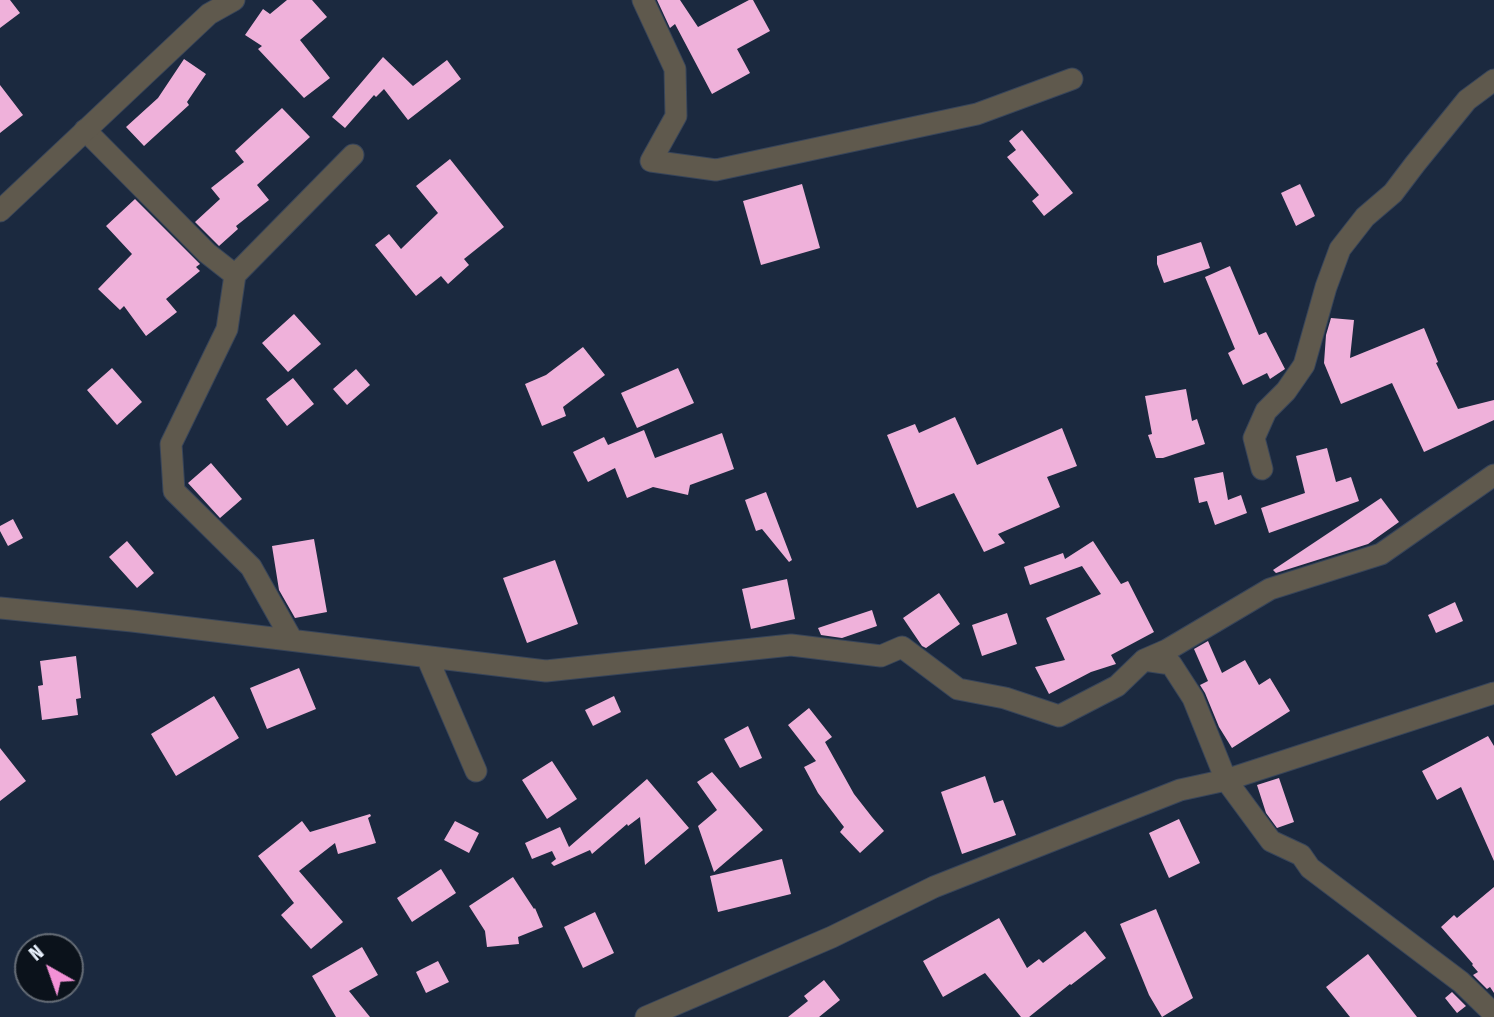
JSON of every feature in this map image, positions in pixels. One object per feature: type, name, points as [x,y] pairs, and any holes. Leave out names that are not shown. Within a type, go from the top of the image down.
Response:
[{"type":"street","points":[[0,211],[209,14],[234,0]]},
{"type":"street","points":[[643,0],[675,69],[676,116],[651,162],[716,170],[977,114],[1072,79]]},
{"type":"street","points":[[1262,468],[1254,438],[1266,411],[1286,391],[1304,365],[1326,287],[1340,249],[1365,217],[1393,193],[1467,100],[1494,80]]},
{"type":"street","points":[[85,130],[207,253],[235,275]]},
{"type":"street","points":[[292,640],[251,567],[174,491],[171,444],[227,329],[235,275],[354,155]]},
{"type":"street","points":[[0,608],[132,621],[546,671],[791,645],[881,656],[902,647],[958,689],[1005,698],[1059,716],[1117,686],[1144,660],[1167,650],[1270,589],[1381,554],[1494,475]]},
{"type":"street","points":[[427,657],[477,771]]},
{"type":"street","points":[[1144,660],[1171,664],[1193,698],[1226,780],[1271,841],[1301,855],[1310,868],[1461,982],[1494,1014]]},
{"type":"street","points":[[646,1017],[832,937],[934,887],[1180,790],[1226,780],[1494,693]]},
{"type":"building","points":[[0,0],[10,0],[20,13],[0,28]]},
{"type":"building","points":[[287,0],[312,0],[327,17],[300,40],[330,78],[304,98],[258,49],[262,46],[245,35],[263,9],[270,14]]},
{"type":"building","points":[[657,0],[680,0],[698,27],[753,0],[770,31],[737,49],[750,73],[712,94],[675,24],[670,28]]},
{"type":"building","points":[[383,57],[413,86],[447,60],[461,79],[408,120],[384,89],[376,97],[374,95],[345,128],[332,117]]},
{"type":"building","points":[[184,59],[206,74],[187,102],[189,105],[144,146],[126,127],[158,98]]},
{"type":"building","points":[[0,85],[23,115],[0,133]]},
{"type":"building","points":[[282,108],[310,137],[257,185],[269,200],[236,226],[238,229],[219,246],[195,222],[220,199],[211,188],[244,162],[235,151]]},
{"type":"building","points":[[1022,130],[1073,193],[1044,216],[1032,201],[1039,195],[1007,157],[1016,150],[1009,141]]},
{"type":"building","points":[[450,159],[504,227],[464,259],[469,265],[448,284],[441,276],[416,296],[375,245],[389,234],[401,249],[438,213],[416,186]]},
{"type":"building","points":[[802,184],[820,248],[761,265],[743,201]]},
{"type":"building","points":[[1300,184],[1315,216],[1296,226],[1281,193]]},
{"type":"building","points":[[135,199],[200,264],[196,267],[200,271],[166,299],[177,312],[146,336],[124,306],[120,310],[98,289],[132,254],[106,226]]},
{"type":"building","points":[[1201,242],[1210,268],[1164,283],[1157,256]]},
{"type":"building","points":[[1230,266],[1259,335],[1266,332],[1285,369],[1270,379],[1267,373],[1243,385],[1228,353],[1235,349],[1205,277]]},
{"type":"building","points":[[294,314],[321,344],[288,372],[262,343]]},
{"type":"building","points":[[1331,318],[1354,320],[1350,358],[1424,328],[1438,362],[1436,363],[1458,409],[1494,400],[1494,420],[1424,452],[1392,383],[1341,404],[1324,363],[1326,335]]},
{"type":"building","points":[[583,347],[605,375],[563,407],[566,416],[542,426],[525,384],[546,375]]},
{"type":"building","points":[[112,368],[142,402],[117,425],[87,390]]},
{"type":"building","points":[[678,368],[694,403],[637,428],[621,393]]},
{"type":"building","points":[[356,369],[370,385],[347,405],[333,389]]},
{"type":"building","points":[[293,378],[314,404],[287,426],[266,399]]},
{"type":"building","points":[[1186,389],[1192,421],[1197,419],[1205,444],[1156,458],[1148,435],[1152,434],[1145,396]]},
{"type":"building","points":[[955,417],[977,465],[1062,428],[1077,466],[1047,477],[1060,507],[998,534],[1005,543],[984,552],[954,493],[917,508],[887,435],[915,424],[919,433]]},
{"type":"building","points":[[644,430],[655,458],[722,433],[734,469],[690,485],[688,495],[653,487],[627,498],[615,468],[588,482],[573,452],[604,437],[608,445]]},
{"type":"building","points":[[1327,448],[1336,482],[1351,477],[1359,501],[1269,533],[1261,508],[1305,493],[1296,456]]},
{"type":"building","points":[[211,463],[242,499],[220,518],[188,483]]},
{"type":"building","points":[[1223,472],[1228,500],[1241,495],[1247,513],[1215,525],[1207,501],[1199,503],[1194,478]]},
{"type":"building","points":[[766,492],[792,560],[789,562],[762,529],[756,531],[745,500]]},
{"type":"building","points":[[1381,498],[1399,522],[1368,544],[1276,573],[1273,570]]},
{"type":"building","points":[[13,519],[23,538],[8,546],[0,526]]},
{"type":"building","points":[[314,539],[327,612],[295,618],[279,590],[272,546]]},
{"type":"building","points":[[127,541],[154,573],[137,588],[109,557]]},
{"type":"building","points":[[1093,541],[1121,584],[1128,581],[1154,632],[1111,655],[1116,664],[1091,672],[1049,694],[1035,667],[1065,660],[1046,618],[1101,594],[1082,566],[1030,585],[1024,567],[1063,553],[1065,559]]},
{"type":"building","points":[[555,560],[578,624],[527,643],[503,578]]},
{"type":"building","points":[[787,579],[795,619],[751,629],[742,589]]},
{"type":"building","points":[[939,593],[960,624],[926,648],[903,618]]},
{"type":"building","points":[[1455,602],[1463,621],[1436,633],[1428,615]]},
{"type":"building","points":[[872,610],[877,626],[842,638],[821,635],[818,628]]},
{"type":"building","points":[[1007,613],[1017,644],[982,656],[972,625]]},
{"type":"building","points":[[1208,641],[1222,673],[1245,660],[1259,685],[1270,678],[1290,711],[1232,748],[1200,685],[1208,681],[1194,649]]},
{"type":"building","points":[[76,656],[81,698],[76,699],[78,715],[42,720],[38,686],[43,685],[40,661]]},
{"type":"building","points":[[299,668],[316,709],[267,729],[250,688]]},
{"type":"building","points":[[214,696],[239,738],[176,776],[151,734]]},
{"type":"building","points":[[614,696],[621,712],[593,726],[585,710]]},
{"type":"building","points":[[809,708],[832,737],[825,742],[854,794],[884,831],[860,853],[840,832],[844,827],[818,793],[804,767],[816,761],[788,725]]},
{"type":"building","points":[[748,726],[762,758],[740,768],[724,739]]},
{"type":"building","points":[[1488,736],[1494,746],[1494,861],[1461,787],[1437,800],[1422,771]]},
{"type":"building","points":[[0,748],[26,781],[0,801]]},
{"type":"building","points":[[552,761],[577,799],[547,819],[522,780]]},
{"type":"building","points":[[712,772],[763,830],[714,872],[698,826],[717,810],[697,782]]},
{"type":"building","points":[[985,776],[994,803],[1003,800],[1016,835],[962,854],[941,792]]},
{"type":"building","points":[[1279,778],[1294,822],[1277,828],[1266,813],[1257,785]]},
{"type":"building","points":[[647,779],[689,828],[645,865],[640,817],[628,826],[627,824],[592,854],[590,850],[554,866],[551,863],[556,859],[552,851],[532,859],[525,843],[560,827],[569,847]]},
{"type":"building","points":[[370,814],[368,818],[376,843],[338,854],[335,843],[299,871],[343,922],[311,949],[281,915],[294,903],[258,856],[302,821],[310,832]]},
{"type":"building","points":[[1179,819],[1200,863],[1169,878],[1149,833]]},
{"type":"building","points":[[455,821],[479,833],[469,853],[444,840]]},
{"type":"building","points":[[782,859],[791,894],[718,912],[710,876]]},
{"type":"building","points":[[441,869],[456,893],[412,922],[397,898]]},
{"type":"building","points":[[513,877],[535,908],[543,927],[518,937],[519,944],[487,947],[485,931],[469,906]]},
{"type":"building","points":[[1494,887],[1494,993],[1473,975],[1478,972],[1473,964],[1441,927],[1454,915],[1457,918]]},
{"type":"building","points":[[1156,909],[1193,998],[1162,1017],[1149,995],[1120,924]]},
{"type":"building","points":[[595,912],[614,953],[583,968],[564,927]]},
{"type":"building","points":[[999,918],[1027,968],[1039,959],[1043,963],[1085,931],[1106,958],[1029,1017],[1021,1017],[985,973],[943,997],[923,961]]},
{"type":"building","points":[[362,947],[378,975],[349,991],[370,1017],[336,1017],[312,976]]},
{"type":"building","points":[[1368,954],[1417,1017],[1350,1017],[1326,987]]},
{"type":"building","points":[[438,961],[449,982],[426,993],[416,972]]},
{"type":"building","points":[[824,980],[840,1000],[819,1017],[788,1017],[808,1001],[804,996]]},
{"type":"building","points":[[1452,992],[1466,1006],[1457,1013],[1445,998]]}]
